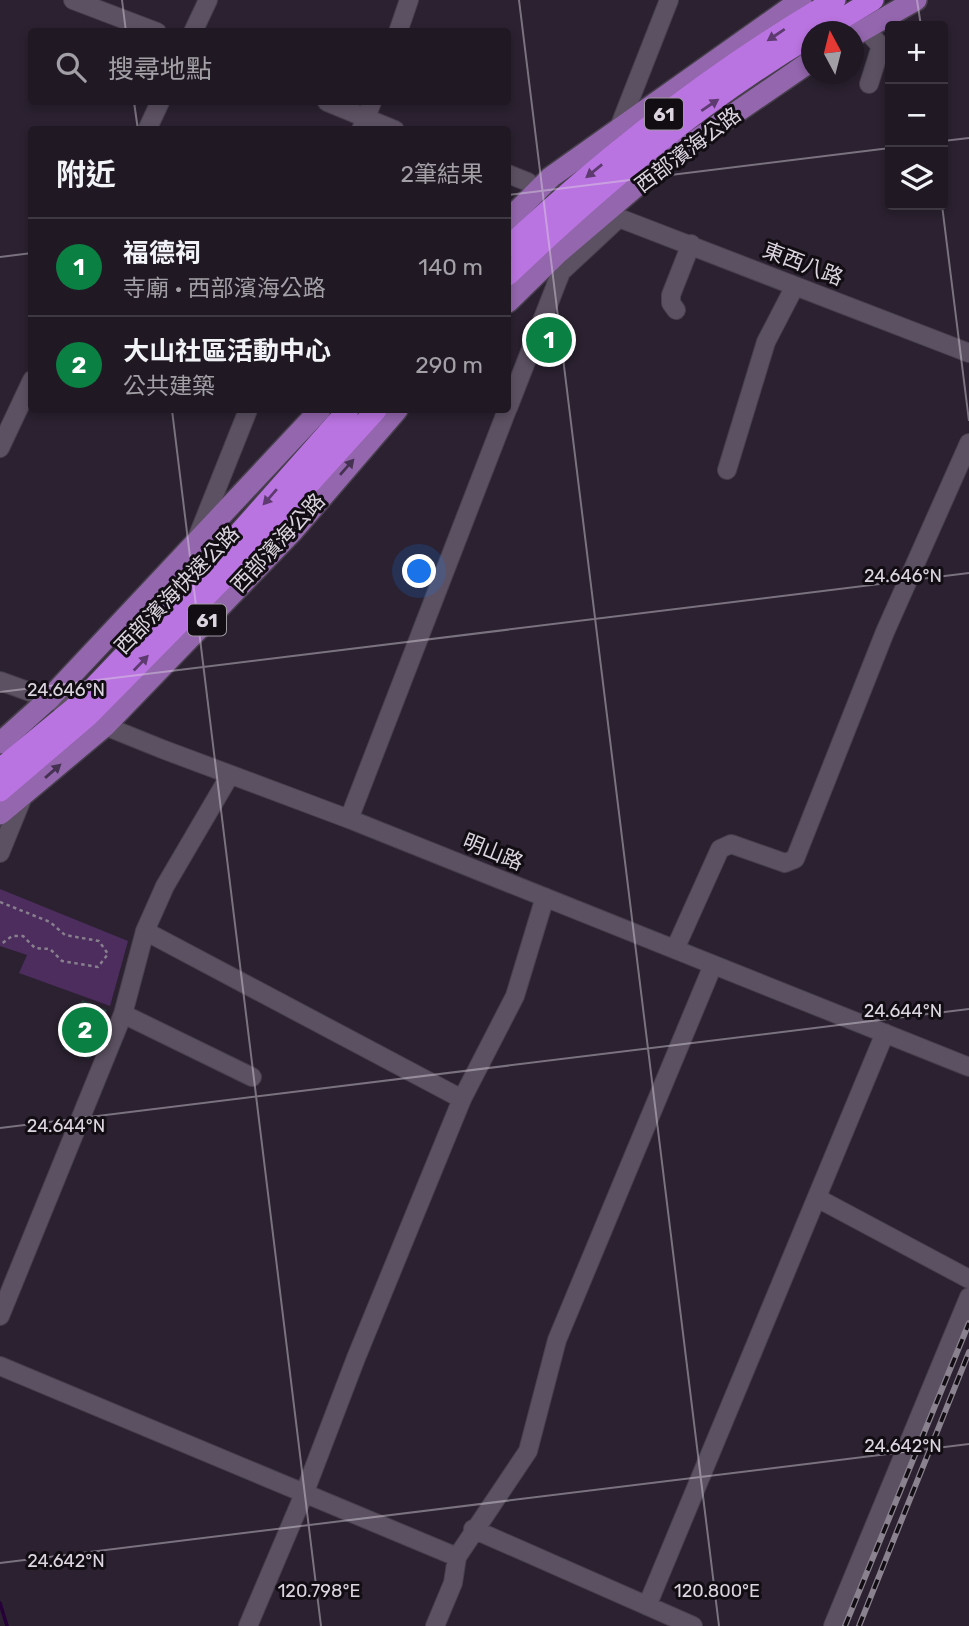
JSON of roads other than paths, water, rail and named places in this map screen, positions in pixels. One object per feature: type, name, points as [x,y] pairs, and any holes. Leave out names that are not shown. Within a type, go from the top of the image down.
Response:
[{"type":"highway","name":"61","points":[[511,271],[568,204],[674,106],[784,29],[835,0]]},
{"type":"highway","points":[[838,21],[873,0]]},
{"type":"highway","name":"61","points":[[511,245],[801,43]]},
{"type":"highway","points":[[511,239],[568,204]]},
{"type":"highway","points":[[511,282],[568,204]]},
{"type":"highway","name":"西部濱海快速公路","points":[[0,769],[89,716],[216,559],[345,413]]},
{"type":"highway","name":"西部濱海快速公路","points":[[0,791],[89,716],[224,578],[373,413]]},
{"type":"main road","name":"61","points":[[511,217],[551,177],[620,125],[801,0]]},
{"type":"main road","points":[[864,30],[916,0]]},
{"type":"main road","name":"西部濱海公路","points":[[511,300],[560,262],[667,160],[801,68]]},
{"type":"main road","points":[[0,743],[49,699],[317,413]]},
{"type":"main road","name":"西部濱海公路","points":[[0,814],[22,799],[89,716],[293,531],[394,413]]},
{"type":"street","points":[[74,0],[147,28]]},
{"type":"street","points":[[195,28],[208,0]]},
{"type":"street","points":[[399,28],[409,0]]},
{"type":"street","points":[[620,125],[663,2]]},
{"type":"street","points":[[864,36],[881,46],[869,84]]},
{"type":"street","points":[[150,126],[159,105]]},
{"type":"street","points":[[335,105],[387,126]]},
{"type":"street","points":[[511,175],[528,182]]},
{"type":"street","name":"東西八路","points":[[560,262],[620,218],[969,353]]},
{"type":"street","points":[[676,310],[671,303],[671,295],[691,244]]},
{"type":"street","points":[[511,398],[560,262]]},
{"type":"street","points":[[727,470],[766,342],[795,285]]},
{"type":"street","points":[[0,448],[28,388]]},
{"type":"street","points":[[196,541],[247,413]]},
{"type":"street","points":[[349,819],[505,413]]},
{"type":"street","points":[[675,949],[720,849],[731,844],[785,863],[795,859],[885,632],[969,443]]},
{"type":"street","name":"明山路","points":[[0,681],[230,775],[349,819],[969,1067]]},
{"type":"street","points":[[0,1315],[123,1014],[145,931],[165,886],[230,775]]},
{"type":"street","points":[[0,853],[22,799]]},
{"type":"street","points":[[248,1626],[304,1494],[356,1358],[462,1099],[515,996],[545,898]]},
{"type":"street","points":[[145,931],[462,1099]]},
{"type":"street","points":[[435,1626],[453,1583],[457,1558],[473,1529],[528,1451],[557,1340],[713,965]]},
{"type":"street","points":[[123,1014],[252,1077]]},
{"type":"street","points":[[647,1606],[886,1034]]},
{"type":"street","points":[[819,1199],[969,1279]]},
{"type":"street","points":[[833,1626],[969,1297]]},
{"type":"street","points":[[0,1366],[457,1558]]},
{"type":"street","points":[[473,1529],[693,1626]]},
{"type":"waterway","points":[[0,1603],[7,1626]]},
{"type":"railway","points":[[845,1626],[969,1323]]},
{"type":"railway","points":[[859,1626],[969,1352]]},
{"type":"place","name":"福德祠","points":[[549,340]]},
{"type":"place","name":"大山社區活動中心","points":[[85,1030]]}]
